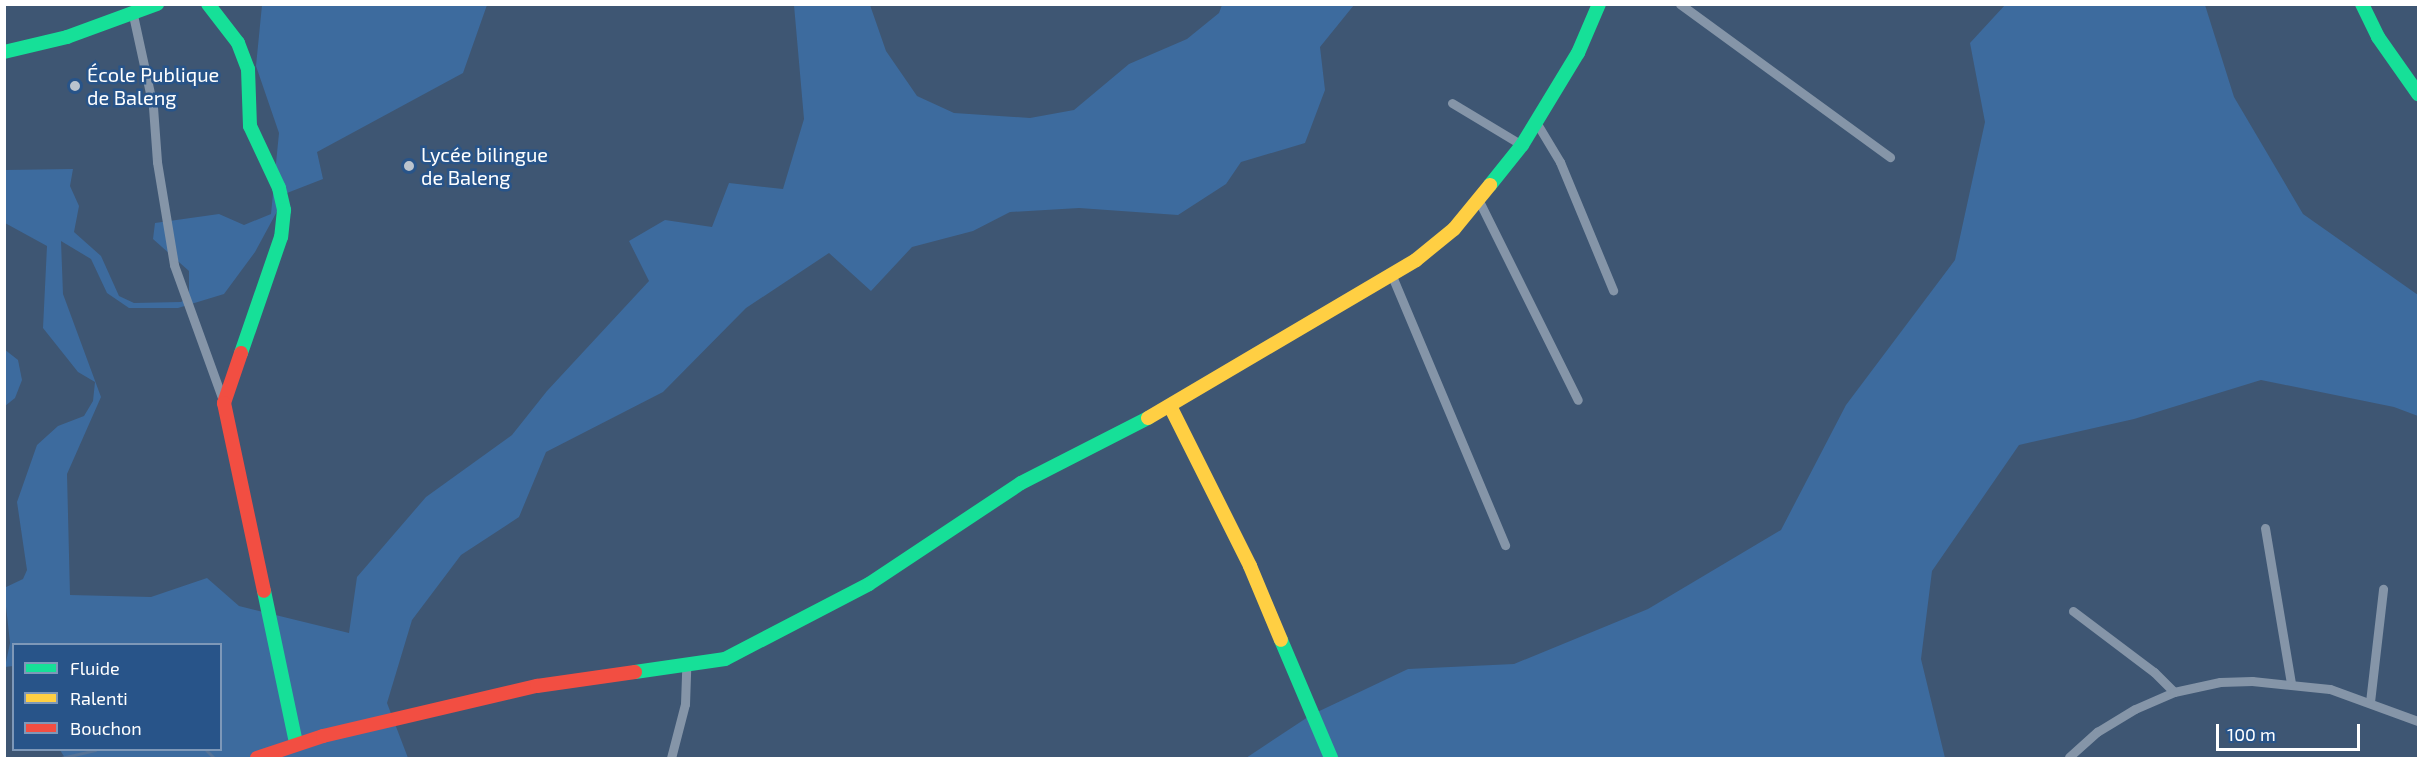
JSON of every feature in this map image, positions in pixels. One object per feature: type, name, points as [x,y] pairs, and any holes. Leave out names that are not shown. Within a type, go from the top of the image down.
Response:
[{"type":"street","points":[[4,52],[68,37],[133,15],[157,4]]},
{"type":"street","points":[[208,4],[242,51],[248,69],[250,126],[279,188],[284,210],[276,254],[224,403]]},
{"type":"street","points":[[256,759],[296,743],[537,686],[686,667],[725,659],[766,641],[869,584],[1021,483],[1170,406],[1392,276],[1454,229],[1479,201],[1522,144],[1578,53],[1599,4]]},
{"type":"street","points":[[1680,4],[1890,156]]},
{"type":"street","points":[[2362,4],[2378,37],[2418,94]]},
{"type":"street","points":[[133,15],[153,107],[156,162],[174,265],[224,403],[296,743]]},
{"type":"street","points":[[1452,103],[1522,144]]},
{"type":"street","points":[[1536,122],[1560,162],[1613,290]]},
{"type":"street","points":[[1479,201],[1578,400]]},
{"type":"street","points":[[1392,276],[1505,545]]},
{"type":"street","points":[[1170,406],[1250,566],[1331,759]]},
{"type":"street","points":[[2265,528],[2291,683]]},
{"type":"street","points":[[2370,702],[2383,589]]},
{"type":"street","points":[[2073,611],[2154,672],[2174,692]]},
{"type":"street","points":[[671,759],[686,704],[686,667]]},
{"type":"street","points":[[2068,757],[2097,732],[2174,692],[2220,682],[2291,683],[2330,689],[2418,721]]},
{"type":"shaded area","points":[[262,5],[487,5],[463,73],[317,152],[323,179],[287,193],[255,252],[224,294],[178,308],[129,308],[107,293],[91,259],[61,241],[63,294],[101,397],[67,474],[70,595],[151,597],[207,578],[239,606],[349,633],[357,577],[426,497],[512,435],[547,391],[649,281],[629,241],[665,220],[712,227],[729,183],[783,189],[804,119],[794,5],[870,5],[886,51],[917,96],[954,113],[1030,118],[1074,110],[1129,64],[1187,39],[1219,13],[1222,5],[1354,5],[1320,47],[1325,90],[1305,143],[1241,162],[1226,184],[1178,215],[1079,208],[1010,212],[973,231],[912,247],[871,291],[829,253],[746,308],[663,392],[546,452],[519,517],[461,555],[412,620],[387,703],[408,758],[65,758],[61,751],[222,751],[222,643],[12,643],[12,666],[5,667],[10,643],[4,588],[23,579],[27,570],[17,502],[37,445],[58,426],[84,416],[93,401],[95,382],[78,372],[43,328],[47,246],[5,223],[5,170],[73,169],[70,186],[79,206],[74,232],[101,256],[119,296],[134,303],[181,302],[189,297],[189,271],[153,239],[155,223],[219,214],[244,225],[271,214],[279,133],[256,66]]},
{"type":"shaded area","points":[[2005,5],[2205,5],[2234,97],[2303,214],[2418,295],[2418,416],[2394,407],[2261,380],[2134,419],[2019,445],[1932,571],[1921,659],[1945,758],[1246,758],[1311,715],[1408,669],[1514,664],[1648,609],[1781,530],[1846,405],[1955,260],[1985,122],[1970,43]]},
{"type":"shaded area","points":[[4,349],[18,360],[22,380],[15,398],[5,406]]},
{"type":"waterway","points":[[61,758],[91,751]]},
{"type":"waterway","points":[[207,751],[214,758]]},
{"type":"traffic: fast","points":[[4,52],[67,37],[157,4]]},
{"type":"traffic: fast","points":[[208,4],[238,43],[248,69],[250,126],[279,188],[284,210],[281,237],[241,353]]},
{"type":"traffic: fast","points":[[1490,185],[1522,145],[1578,53],[1599,4]]},
{"type":"traffic: fast","points":[[2362,4],[2378,37],[2418,94]]},
{"type":"traffic: fast","points":[[635,672],[725,659],[869,584],[1021,483],[1148,418]]},
{"type":"traffic: fast","points":[[264,591],[296,743]]},
{"type":"traffic: fast","points":[[1281,640],[1331,758]]},
{"type":"traffic: slow","points":[[1148,418],[1416,260],[1454,229],[1490,185]]},
{"type":"traffic: slow","points":[[1170,406],[1250,566],[1281,640]]},
{"type":"traffic: jam","points":[[241,353],[224,403],[264,591]]},
{"type":"traffic: jam","points":[[257,758],[323,736],[537,686],[635,672]]},
{"type":"place","name":"École Publique de Baleng","points":[[75,86]]},
{"type":"place","name":"Lycée bilingue de Baleng","points":[[409,166]]}]
